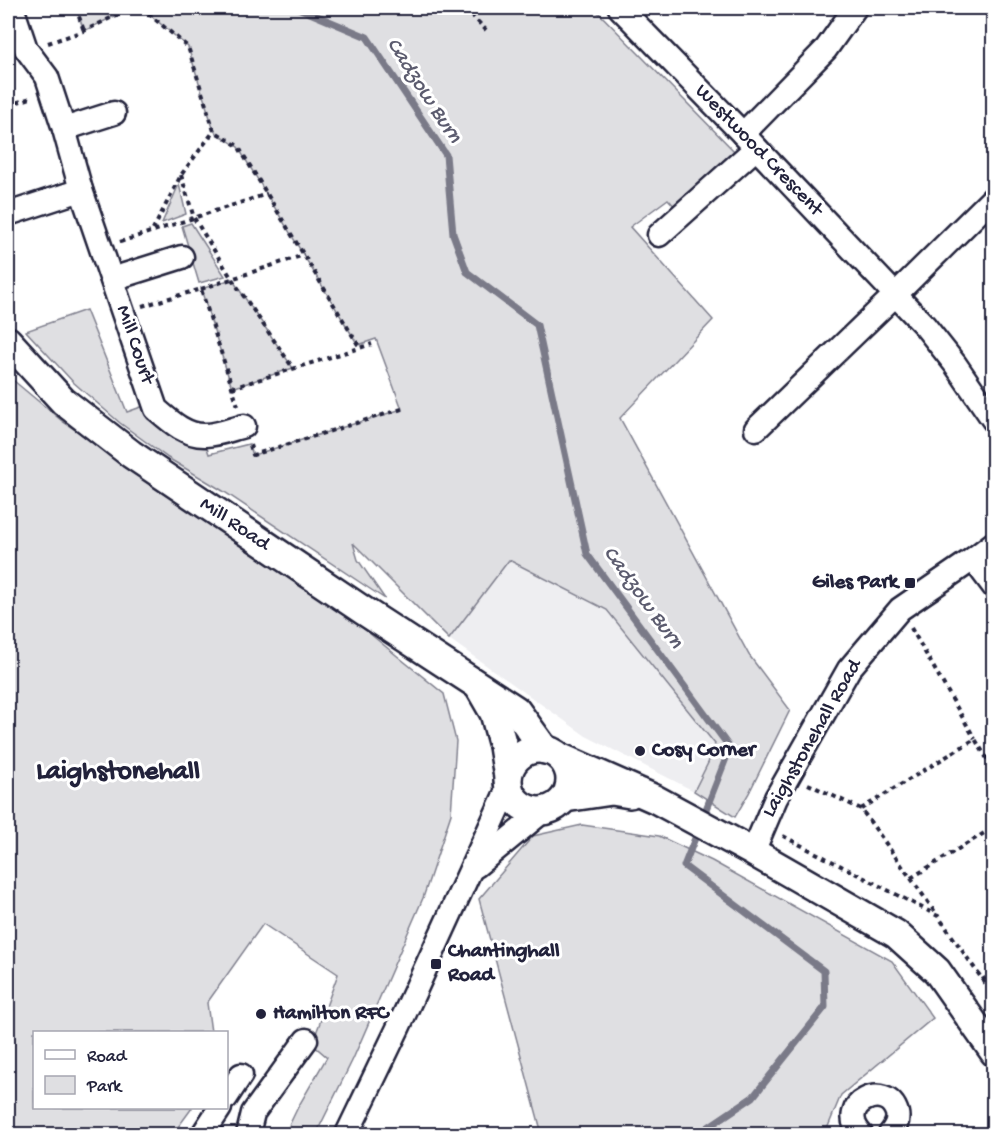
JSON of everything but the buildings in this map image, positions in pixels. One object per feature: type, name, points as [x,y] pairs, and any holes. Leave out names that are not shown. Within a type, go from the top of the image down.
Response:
[{"type":"main road","name":"Mill Road","points":[[8,341],[63,401],[131,454],[516,711],[552,753]]},
{"type":"main road","name":"Mill Road","points":[[479,687],[494,713],[503,746],[508,782]]},
{"type":"main road","points":[[655,799],[612,791],[532,811],[513,799],[508,782],[510,767],[516,758],[525,752],[534,749],[552,753],[655,799],[896,934],[937,971],[993,1052]]},
{"type":"main road","points":[[552,753],[568,769],[570,784],[554,805]]},
{"type":"street","name":"Westwood Crescent","points":[[620,8],[925,326],[993,421]]},
{"type":"street","points":[[659,235],[749,141],[826,49],[855,8]]},
{"type":"street","name":"Mill Court","points":[[8,19],[15,16],[26,49],[47,77],[100,249],[156,409],[188,433],[207,435],[244,426]]},
{"type":"street","points":[[64,129],[114,113]]},
{"type":"street","points":[[8,214],[81,190]]},
{"type":"street","points":[[756,429],[993,197]]},
{"type":"street","points":[[112,279],[182,257]]},
{"type":"street","name":"Laighstonehall Road","points":[[753,852],[776,798],[849,669],[900,609],[993,543]]},
{"type":"street","points":[[973,559],[993,587]]},
{"type":"street","points":[[347,1134],[472,869],[508,782]]},
{"type":"street","points":[[472,869],[554,805]]},
{"type":"street","points":[[248,1134],[254,1113],[306,1040]]},
{"type":"street","points":[[228,1095],[242,1075]]},
{"type":"street","points":[[861,1134],[854,1123],[856,1108],[867,1098],[875,1096],[888,1100],[896,1110],[897,1124],[890,1134]]},
{"type":"street","points":[[203,1134],[219,1109]]},
{"type":"path","points":[[76,8],[84,32]]},
{"type":"path","points":[[465,8],[486,30]]},
{"type":"path","points":[[475,17],[477,8]]},
{"type":"path","points":[[26,49],[84,32],[127,10],[134,9],[150,15],[188,47],[214,131],[238,147],[360,348]]},
{"type":"path","points":[[153,231],[181,175],[214,131]]},
{"type":"path","points":[[181,175],[194,218],[232,279],[293,368]]},
{"type":"path","points":[[100,249],[267,194]]},
{"type":"path","points":[[123,312],[304,255]]},
{"type":"path","points":[[201,289],[253,455],[405,408]]},
{"type":"path","points":[[232,388],[372,344]]},
{"type":"path","points":[[900,609],[993,770]]},
{"type":"path","points":[[861,808],[975,739]]},
{"type":"path","points":[[789,775],[861,808],[938,916]]},
{"type":"path","points":[[911,878],[993,827]]},
{"type":"path","points":[[982,980],[993,973]]},
{"type":"shaded area","points":[[509,560],[607,610],[715,744],[694,791],[586,736],[449,639]]},
{"type":"green space","points":[[76,8],[594,8],[736,153],[676,208],[668,199],[630,227],[713,320],[620,418],[749,655],[790,710],[735,817],[694,791],[715,744],[607,610],[509,560],[449,639],[353,543],[358,560],[385,599],[223,491],[168,458],[120,423],[73,382],[26,331],[86,310],[127,412],[144,406],[169,434],[183,439],[205,442],[209,454],[249,444],[253,455],[402,409],[376,339],[358,345],[238,147],[214,131],[188,47],[150,15],[134,9],[127,10],[84,31]]},
{"type":"green space","points":[[179,184],[186,214],[162,223]]},
{"type":"green space","points":[[191,223],[225,276],[199,283],[182,226]]},
{"type":"green space","points":[[232,279],[293,368],[232,388],[201,289]]},
{"type":"green space","points":[[8,376],[62,421],[348,616],[444,694],[456,741],[451,814],[423,898],[353,1059],[316,1134],[285,1134],[327,1057],[312,1044],[338,974],[263,924],[207,1003],[211,1031],[33,1031],[33,1109],[191,1109],[173,1134],[8,1134]]},
{"type":"green space","points":[[582,825],[659,836],[712,861],[892,961],[933,1018],[841,1095],[825,1134],[542,1134],[479,899],[533,836]]},
{"type":"waterway","name":"Cadzow Burn","points":[[298,8],[367,37],[446,155],[453,234],[467,272],[537,325],[587,554],[730,748],[703,817]]},
{"type":"waterway","name":"Cadzow Burn","points":[[699,828],[684,866],[824,971],[825,1007],[753,1097],[704,1130],[708,1134]]},
{"type":"place","name":"Giles Park","points":[[910,583]]},
{"type":"place","name":"Cosy Corner","points":[[640,751]]},
{"type":"place","name":"Chantinghall Road","points":[[436,964]]},
{"type":"place","name":"Hamilton RFC","points":[[261,1014]]},
{"type":"district","name":"Laighstonehall","points":[[118,773]]}]
